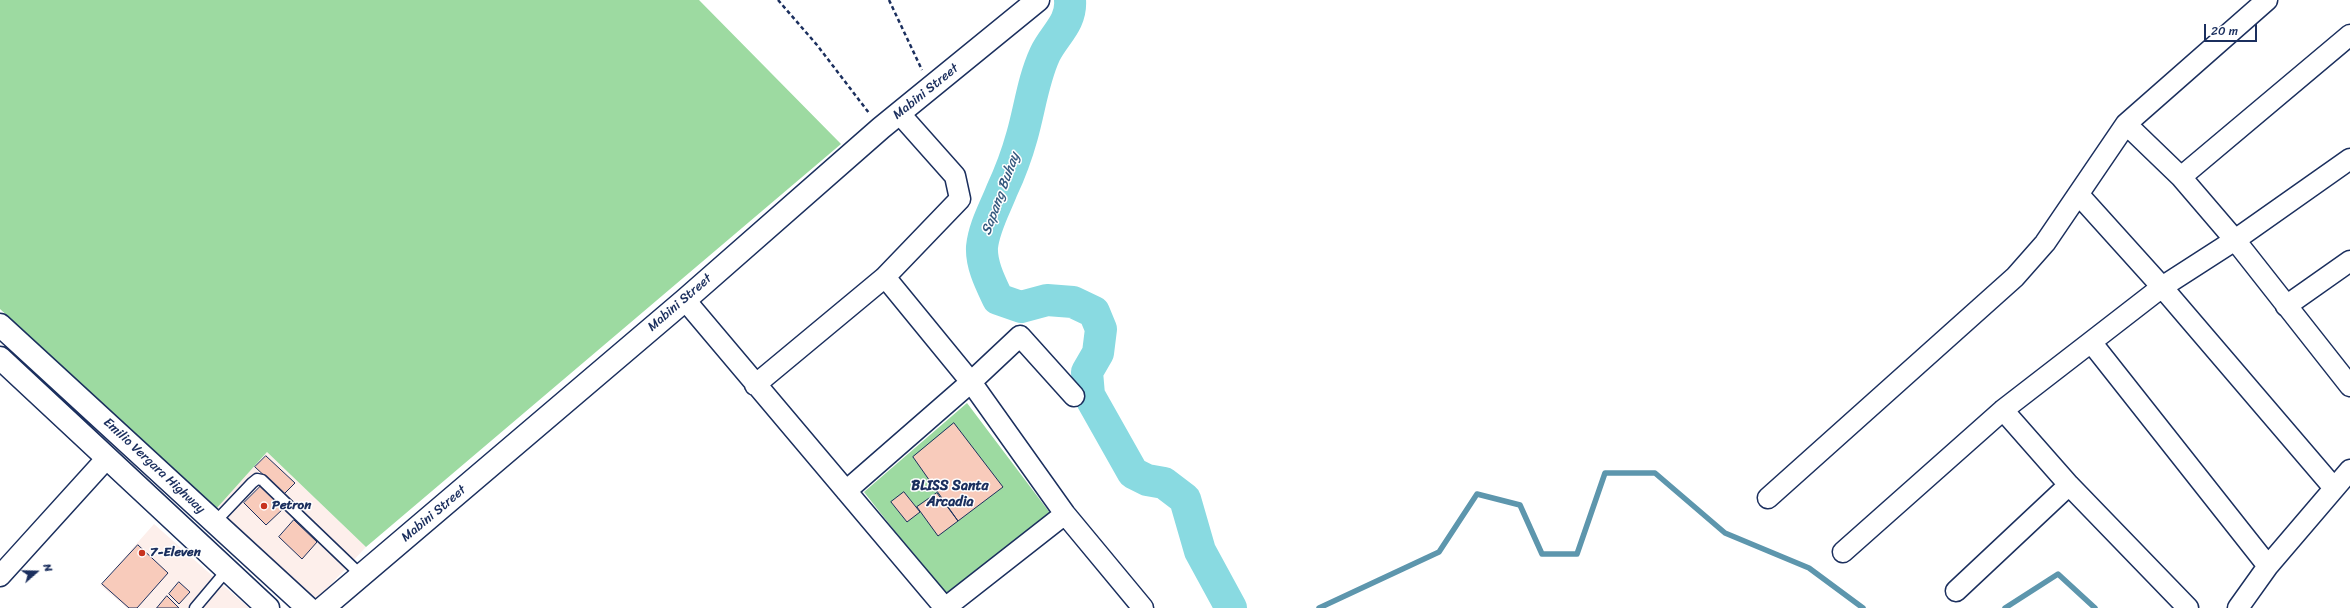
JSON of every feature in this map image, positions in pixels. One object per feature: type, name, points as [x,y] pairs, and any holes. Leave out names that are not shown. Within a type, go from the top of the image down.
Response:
[{"type":"main road","name":"Mabini Street","points":[[323,608],[685,300],[899,113],[1038,0]]},
{"type":"main road","name":"Emilio Vergara Highway","points":[[0,325],[308,608]]},
{"type":"main road","name":"Emilio Vergara Highway","points":[[0,358],[268,608]]},
{"type":"street","points":[[1768,498],[2015,277],[2045,243],[2126,124],[2267,0]]},
{"type":"street","points":[[2181,177],[2350,35]]},
{"type":"street","points":[[754,385],[885,277],[960,199],[955,176],[899,113]]},
{"type":"street","points":[[2126,124],[2181,177],[2235,240],[2286,306],[2343,365],[2350,386]]},
{"type":"street","points":[[1843,552],[2003,410],[2162,287],[2235,240],[2350,159]]},
{"type":"street","points":[[2079,195],[2162,287],[2334,488]]},
{"type":"street","points":[[2286,306],[2350,261]]},
{"type":"street","points":[[885,277],[972,382],[1065,514],[1143,608]]},
{"type":"street","points":[[685,300],[754,385],[945,608],[1065,514]]},
{"type":"street","points":[[846,492],[972,382],[1020,336],[1074,396]]},
{"type":"street","points":[[2091,342],[2268,566]]},
{"type":"street","points":[[2003,410],[2069,485],[2188,608]]},
{"type":"street","points":[[0,576],[107,458]]},
{"type":"street","points":[[2238,608],[2268,566],[2350,470]]},
{"type":"street","points":[[1956,591],[2069,485]]},
{"type":"lane","points":[[215,522],[252,483],[257,479],[262,480],[361,576]]},
{"type":"lane","points":[[195,608],[227,570]]},
{"type":"path","points":[[778,0],[817,45],[873,118]]},
{"type":"path","points":[[889,0],[925,76]]},
{"type":"shaded area","points":[[267,452],[366,547],[317,599],[216,509]]},
{"type":"shaded area","points":[[154,524],[249,608],[127,608],[100,585]]},
{"type":"green space","points":[[0,0],[699,0],[841,144],[366,547],[267,452],[216,509],[0,309]]},
{"type":"green space","points":[[967,403],[1050,513],[946,596],[864,492]]},
{"type":"building","points":[[954,423],[1003,487],[958,521],[913,457]]},
{"type":"building","points":[[266,456],[295,483],[284,494],[255,467]]},
{"type":"building","name":"Petron","points":[[261,486],[284,508],[266,525],[244,503]]},
{"type":"building","points":[[904,492],[920,512],[907,522],[891,502]]},
{"type":"building","points":[[937,493],[958,521],[938,536],[917,507]]},
{"type":"building","name":"Petron","points":[[294,520],[317,542],[302,559],[279,537]]},
{"type":"building","points":[[138,545],[168,573],[137,608],[129,608],[102,584]]},
{"type":"building","points":[[179,582],[190,592],[179,604],[169,594]]},
{"type":"building","points":[[167,596],[179,608],[157,608]]},
{"type":"waterway","name":"Sapang Buhay","points":[[1070,0],[1070,8],[1065,22],[1049,47],[1041,64],[1018,150],[985,232],[982,247],[983,261],[998,299],[1021,307],[1047,300],[1073,302],[1094,312],[1101,329],[1098,353],[1087,372],[1089,395],[1133,473],[1147,480],[1164,483],[1185,499],[1200,551],[1231,608]]},
{"type":"waterway","points":[[1319,608],[1439,552],[1477,494],[1520,505],[1542,554],[1577,554],[1605,473],[1655,473],[1725,533],[1809,568],[1863,608]]},
{"type":"waterway","points":[[2005,608],[2058,574],[2095,608]]},
{"type":"place","name":"Petron","points":[[264,506]]},
{"type":"place","name":"7-Eleven","points":[[142,553]]},
{"type":"district","name":"BLISS Santa Arcadia","points":[[950,494]]}]
